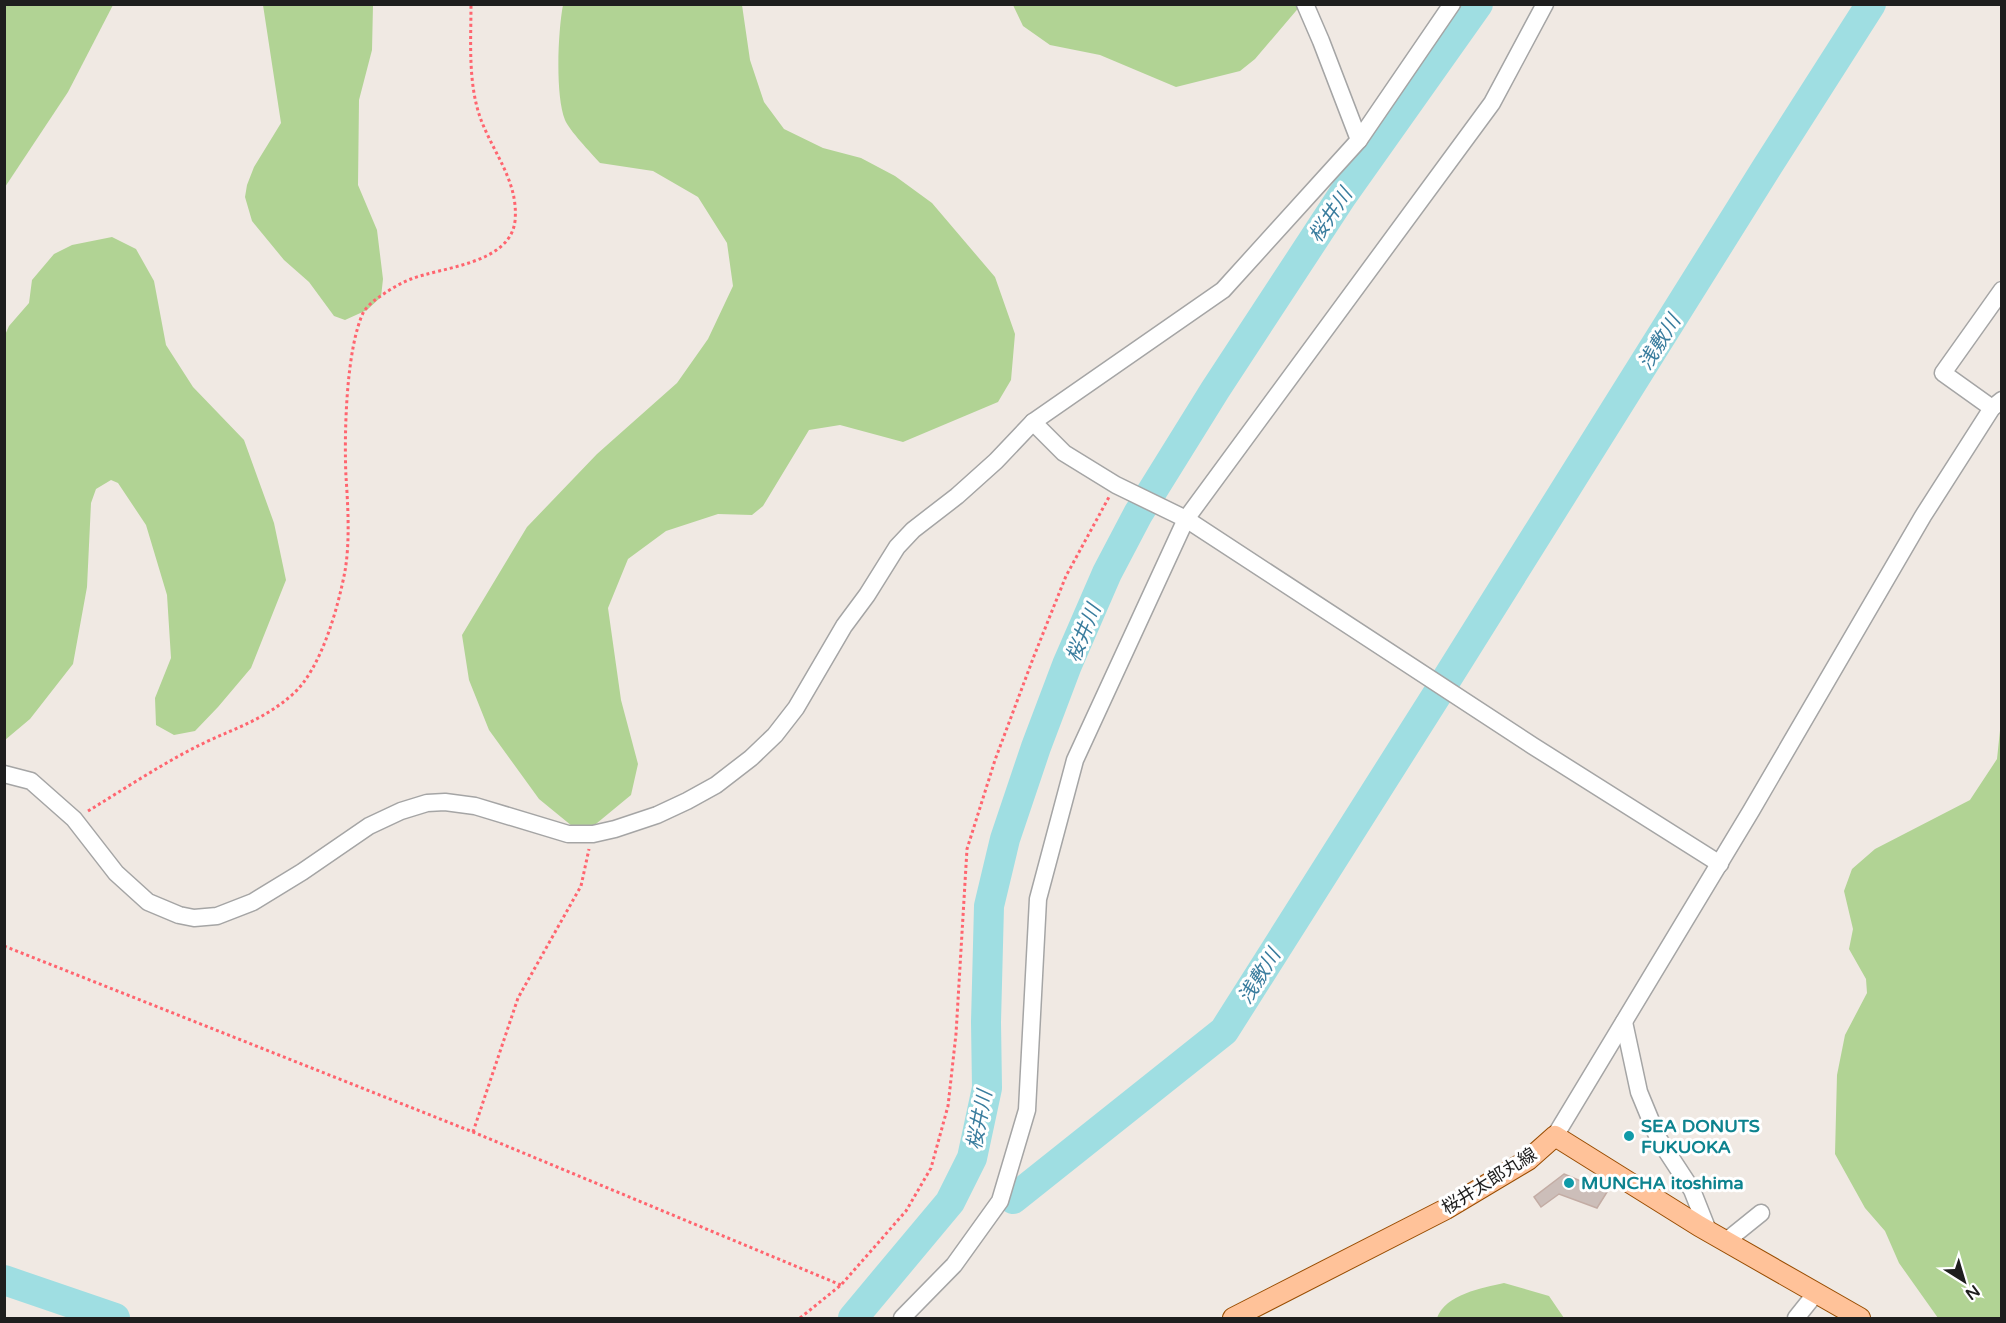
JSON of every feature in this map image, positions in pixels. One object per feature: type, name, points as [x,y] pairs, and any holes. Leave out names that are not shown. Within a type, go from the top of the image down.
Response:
[{"type":"main road","name":"桜井太郎丸線","points":[[1233,1318],[1472,1194],[1528,1160],[1555,1136],[1717,1237],[1860,1318]]},
{"type":"street","points":[[1305,4],[1322,41],[1359,140]]},
{"type":"street","points":[[4,774],[31,781],[74,819],[116,873],[140,896],[160,909],[194,918],[217,916],[253,902],[369,826],[401,810],[428,803],[445,802],[475,806],[568,834],[593,834],[626,826],[687,801],[716,785],[751,758],[775,735],[796,708],[844,626],[867,595],[897,547],[913,530],[957,496],[996,461],[1033,422],[1223,290],[1359,140],[1452,4]]},
{"type":"street","points":[[902,1318],[954,1265],[1000,1201],[1027,1110],[1038,899],[1075,760],[1178,516],[1492,103],[1545,4]]},
{"type":"street","points":[[1555,1136],[1720,864],[1923,516],[1997,404],[1943,373],[2001,290]]},
{"type":"street","points":[[1033,422],[1064,453],[1116,485],[1178,516],[1720,864]]},
{"type":"street","points":[[1624,1022],[1639,1092],[1658,1138],[1692,1190],[1717,1237],[1761,1213]]},
{"type":"street","points":[[1796,1318],[1816,1293]]},
{"type":"path","points":[[74,819],[206,742],[263,717],[293,694],[313,669],[328,633],[345,569],[348,513],[345,458],[350,376],[355,338],[365,310],[385,292],[412,278],[452,269],[500,248],[509,238],[515,224],[515,201],[507,170],[479,114],[472,79],[471,4]]},
{"type":"path","points":[[800,1318],[841,1285],[906,1211],[932,1168],[948,1106],[956,1034],[967,849],[995,760],[1066,576],[1116,485]]},
{"type":"path","points":[[473,1132],[518,998],[581,886],[593,834]]},
{"type":"path","points":[[4,946],[473,1132],[841,1285]]},
{"type":"green space","points":[[5,4],[113,5],[68,92],[5,187]]},
{"type":"green space","points":[[263,5],[373,5],[372,50],[359,100],[358,185],[377,230],[383,279],[381,297],[367,310],[345,320],[334,316],[309,282],[284,260],[252,221],[245,197],[254,167],[281,123]]},
{"type":"green space","points":[[563,5],[742,5],[750,60],[764,102],[784,129],[823,148],[861,158],[895,176],[932,203],[995,277],[1015,334],[1011,380],[998,402],[903,442],[840,425],[809,430],[763,506],[752,515],[718,514],[666,531],[628,559],[608,608],[621,700],[638,764],[631,795],[591,828],[572,826],[539,799],[489,730],[469,680],[462,635],[527,527],[597,454],[677,383],[708,339],[733,286],[727,243],[698,197],[653,171],[600,163],[567,124],[562,109],[559,79]]},
{"type":"green space","points":[[1013,5],[1301,5],[1255,59],[1240,71],[1176,87],[1100,55],[1050,45],[1023,26]]},
{"type":"green space","points":[[112,237],[136,249],[154,281],[166,345],[193,387],[244,440],[274,523],[286,580],[251,668],[218,707],[195,731],[174,735],[156,725],[155,698],[171,658],[167,595],[146,525],[118,483],[111,480],[96,489],[91,503],[87,587],[73,664],[30,719],[5,740],[5,335],[9,326],[29,303],[32,280],[54,254],[72,245]]},
{"type":"green space","points":[[2001,721],[2001,1318],[1938,1318],[1899,1263],[1885,1231],[1865,1208],[1835,1154],[1837,1075],[1845,1035],[1867,993],[1866,979],[1849,949],[1853,929],[1844,891],[1852,869],[1875,849],[1970,800],[1997,759]]},
{"type":"green space","points":[[1504,1283],[1549,1296],[1564,1318],[1437,1318],[1448,1303],[1456,1298]]},
{"type":"building","name":"MUNCHA itoshima","points":[[1564,1174],[1607,1192],[1597,1208],[1559,1194],[1541,1207],[1534,1197]]},
{"type":"waterway","name":"桜井川","points":[[853,1318],[950,1202],[972,1158],[987,1088],[989,906],[1005,839],[1036,747],[1067,665],[1107,573],[1138,514],[1215,390],[1342,196],[1478,4]]},
{"type":"waterway","name":"浅敷川","points":[[1446,680],[1871,4]]},
{"type":"waterway","name":"浅敷川","points":[[1013,1199],[1224,1031],[1438,693]]},
{"type":"waterway","name":"桜井川","points":[[4,1280],[115,1318]]},
{"type":"place","name":"SEA DONUTS FUKUOKA","points":[[1629,1136]]},
{"type":"place","name":"MUNCHA itoshima","points":[[1569,1183]]}]
